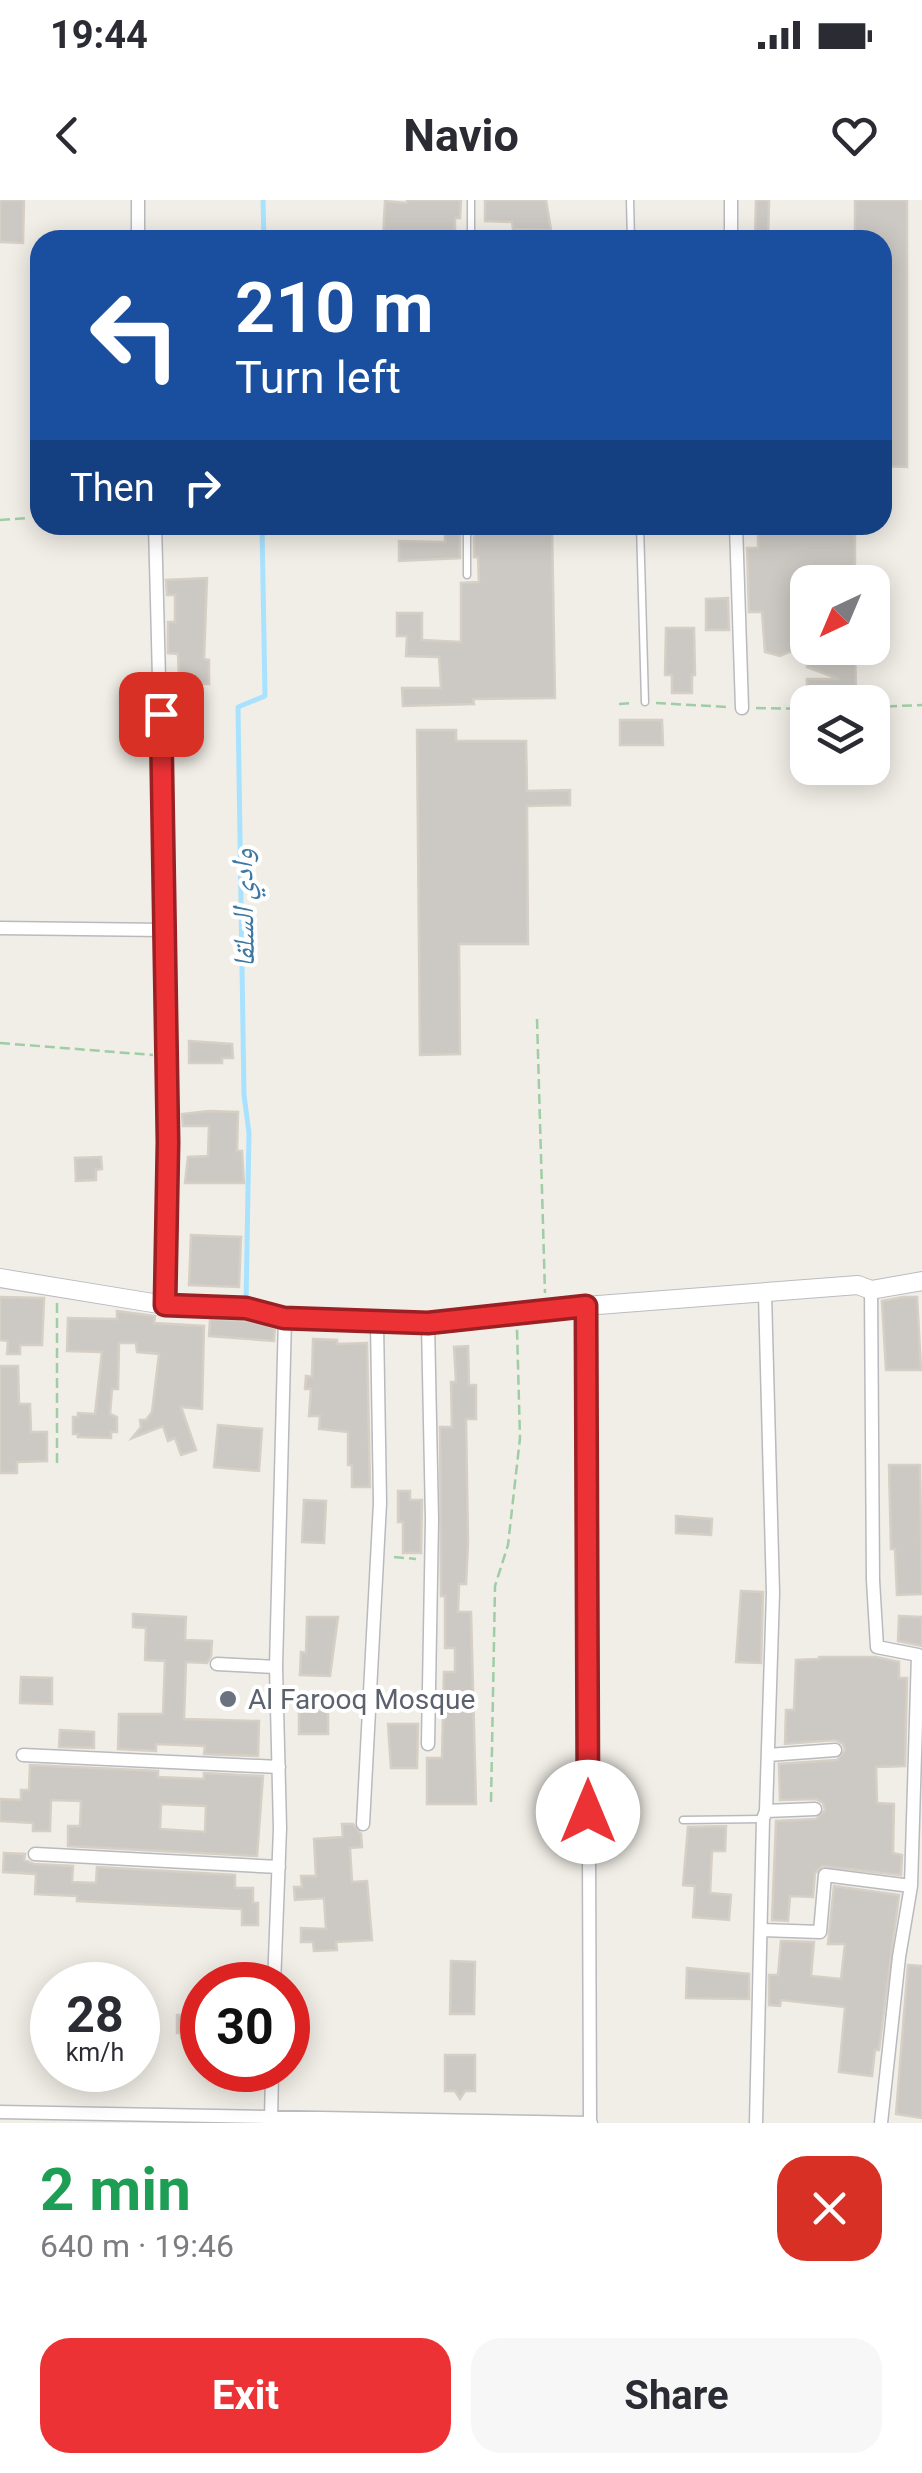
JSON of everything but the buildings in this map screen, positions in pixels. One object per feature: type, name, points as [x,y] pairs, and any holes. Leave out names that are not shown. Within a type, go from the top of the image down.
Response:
[{"type":"street","points":[[138,200],[138,230]]},
{"type":"street","points":[[731,200],[731,230]]},
{"type":"street","points":[[155,535],[166,1056],[165,1305]]},
{"type":"street","points":[[736,535],[742,708]]},
{"type":"street","points":[[0,928],[164,930]]},
{"type":"street","points":[[0,1278],[104,1299],[246,1308],[284,1318],[428,1323],[546,1309],[858,1285],[871,1290],[922,1281]]},
{"type":"street","points":[[871,1290],[873,1580],[878,1646],[918,1655],[911,1886],[881,2123]]},
{"type":"street","points":[[756,2123],[773,1593],[765,1294]]},
{"type":"street","points":[[0,2112],[590,2123],[586,1306]]},
{"type":"street","points":[[275,1962],[279,1867],[276,1667],[284,1318]]},
{"type":"street","points":[[364,1824],[380,1503],[378,1322]]},
{"type":"street","points":[[428,1323],[432,1560],[428,1744]]},
{"type":"street","points":[[218,1664],[276,1667]]},
{"type":"street","points":[[768,1756],[835,1750]]},
{"type":"street","points":[[23,1755],[279,1767]]},
{"type":"street","points":[[764,1815],[815,1809]]},
{"type":"street","points":[[35,1854],[279,1867]]},
{"type":"street","points":[[762,1930],[820,1932],[825,1875],[911,1886]]},
{"type":"street","points":[[271,2119],[272,2092]]},
{"type":"lane","points":[[471,200],[471,230]]},
{"type":"lane","points":[[630,200],[631,230]]},
{"type":"lane","points":[[467,535],[467,575]]},
{"type":"lane","points":[[640,535],[645,702]]},
{"type":"lane","points":[[683,1820],[764,1815]]},
{"type":"path","points":[[0,520],[28,518]]},
{"type":"path","points":[[620,704],[790,709]]},
{"type":"path","points":[[890,707],[922,706]]},
{"type":"path","points":[[538,1019],[546,1309]]},
{"type":"path","points":[[0,1042],[166,1056]]},
{"type":"path","points":[[57,1287],[57,1468]]},
{"type":"path","points":[[491,1802],[495,1586],[508,1545],[520,1438],[516,1313]]},
{"type":"path","points":[[378,1556],[432,1560]]},
{"type":"waterway","name":"وادي السلقا","points":[[263,200],[264,230]]},
{"type":"waterway","name":"وادي السلقا","points":[[246,1304],[249,1133],[244,1095],[238,707],[265,696],[262,535]]},
{"type":"place","name":"Al Farooq Mosque","points":[[228,1699]]},
{"type":"route","points":[[161,714],[168,1142],[165,1305],[246,1308],[284,1318],[428,1323],[586,1306],[588,1812]]}]
